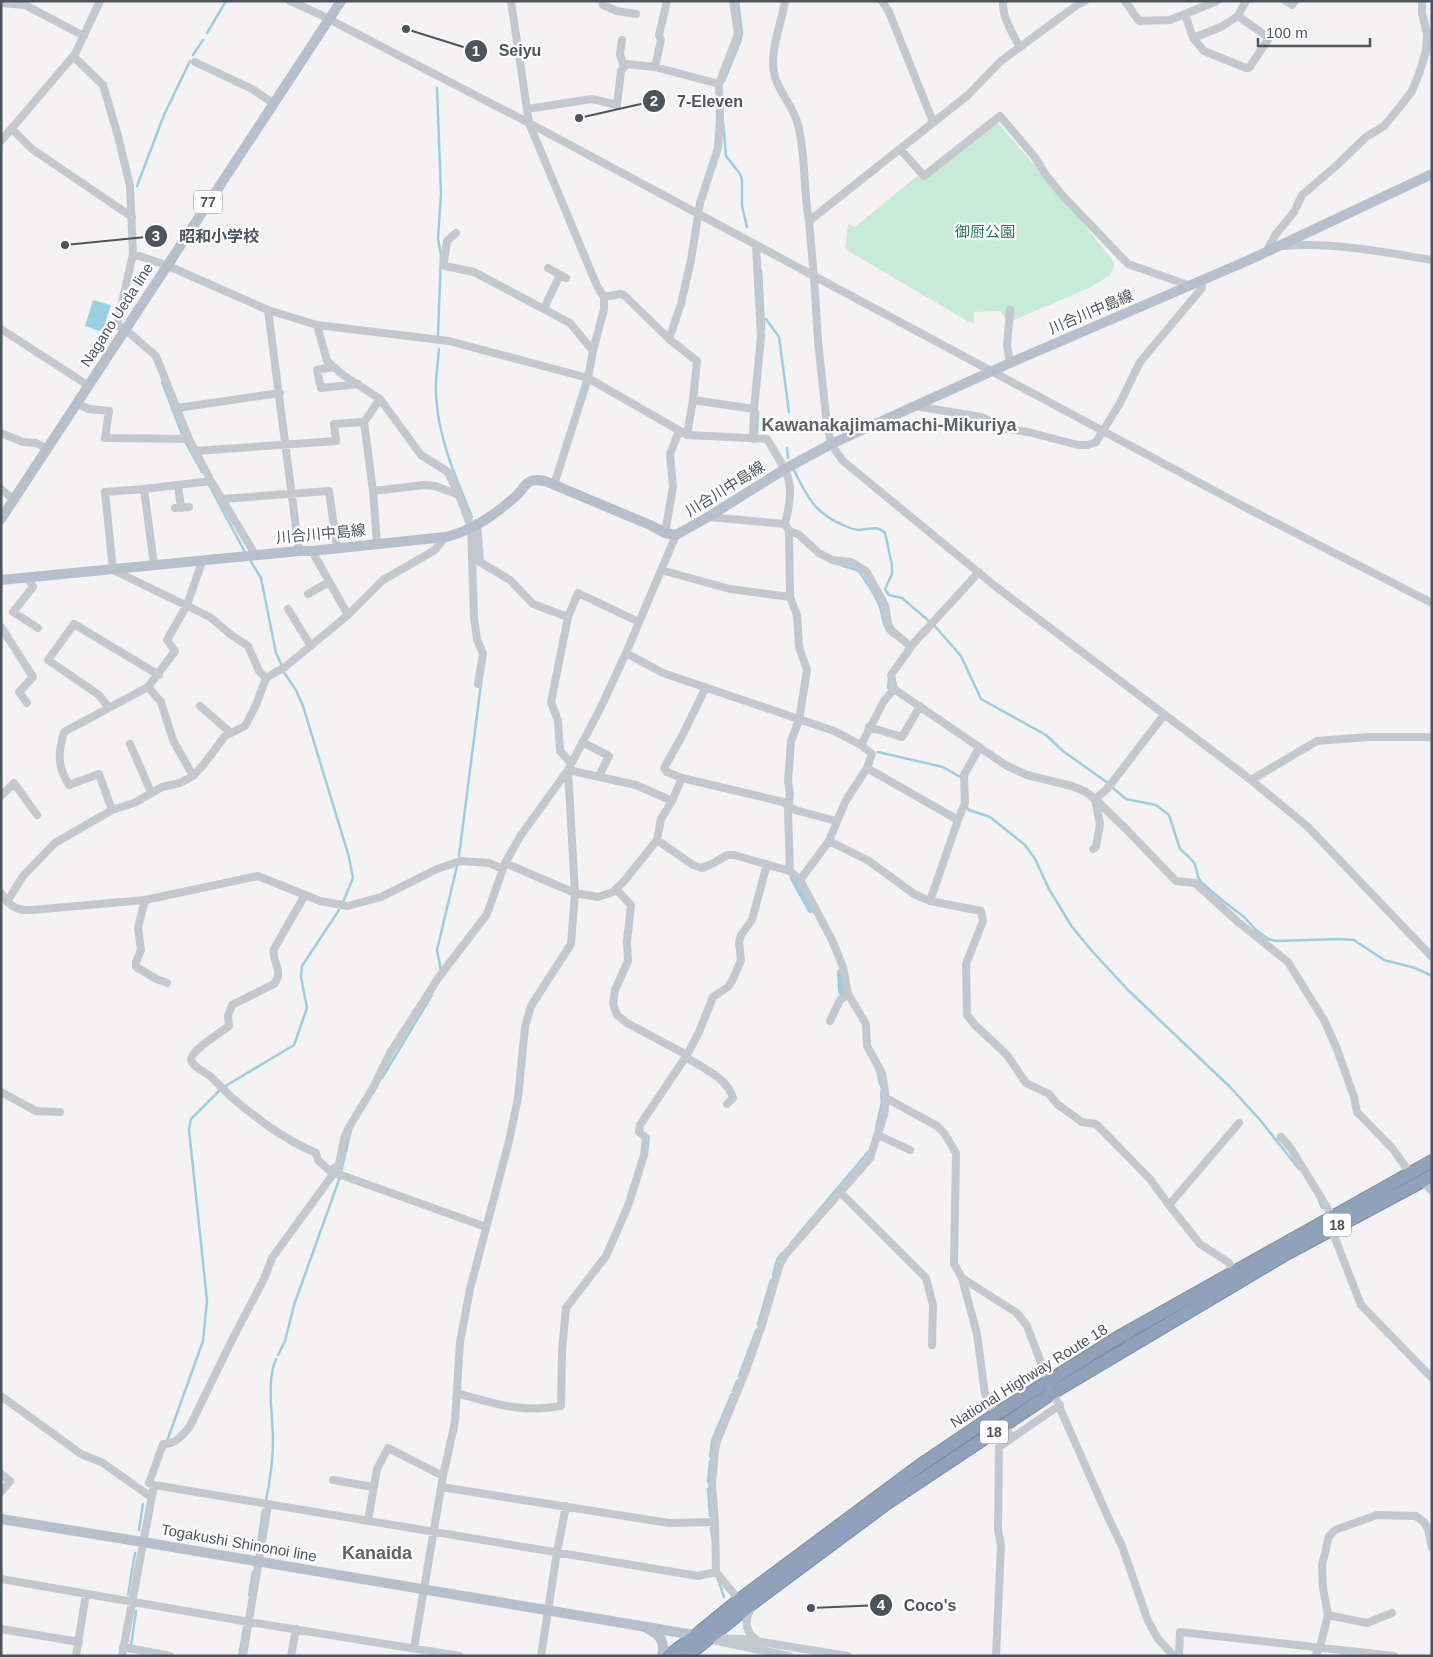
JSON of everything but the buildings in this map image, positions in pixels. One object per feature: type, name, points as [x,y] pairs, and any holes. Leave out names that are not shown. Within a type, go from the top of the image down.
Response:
[{"type":"highway","name":"National Highway Route 18","points":[[668,1656],[739,1600],[919,1466],[996,1414],[1121,1351],[1332,1223],[1409,1172],[1432,1161]]},
{"type":"highway","name":"National Highway Route 18","points":[[687,1656],[754,1602],[886,1504],[1004,1425],[1051,1387],[1122,1335],[1234,1272],[1427,1178]]},
{"type":"main road","name":"Nagano Ueda line","points":[[1,520],[126,330],[166,265],[341,1]]},
{"type":"main road","name":"川合川中島線","points":[[1,580],[202,562],[456,535],[516,496],[528,483],[535,480],[545,481],[665,533],[676,535],[785,469],[832,444],[1010,363],[1191,286],[1432,174]]},
{"type":"main road","name":"Togakushi Shinonoi line","points":[[1,1520],[258,1561],[708,1638]]},
{"type":"main road","points":[[644,1627],[657,1634],[662,1640],[662,1656]]},
{"type":"street","points":[[1,141],[73,56],[100,1]]},
{"type":"street","points":[[290,1],[529,123],[1240,504],[1432,604]]},
{"type":"street","points":[[511,1],[529,123],[597,286],[604,297],[604,309],[588,378],[554,485]]},
{"type":"street","points":[[602,1],[603,6],[608,8],[636,14]]},
{"type":"street","points":[[654,67],[661,40],[659,35],[667,1]]},
{"type":"street","points":[[669,339],[681,304],[691,260],[700,203],[718,148],[720,119],[719,84],[738,34],[733,1]]},
{"type":"street","points":[[785,1],[774,53],[773,70],[780,90],[787,99],[798,125],[826,416],[832,444],[843,461],[978,572],[1251,780],[1307,826],[1432,957]]},
{"type":"street","points":[[882,1],[890,12],[933,122]]},
{"type":"street","points":[[1004,1],[1003,8],[1009,26],[1020,47]]},
{"type":"street","points":[[808,221],[968,95],[1001,60],[1076,5],[1086,1]]},
{"type":"street","points":[[1125,1],[1139,21],[1170,20],[1217,1]]},
{"type":"street","points":[[1193,38],[1221,27],[1238,16],[1246,1]]},
{"type":"street","points":[[1286,1],[1292,5],[1295,1]]},
{"type":"street","points":[[1266,252],[1276,234],[1294,212],[1302,195],[1366,137],[1384,126],[1412,91],[1420,71],[1430,33],[1422,13],[1422,1]]},
{"type":"street","points":[[1,3],[26,5],[84,36]]},
{"type":"street","points":[[1185,14],[1193,38],[1204,51],[1249,68],[1269,38],[1238,16]]},
{"type":"street","points":[[622,40],[620,54],[624,67]]},
{"type":"street","points":[[73,56],[103,84],[130,186],[133,254],[117,325],[126,330],[156,356],[189,439],[211,482],[256,556]]},
{"type":"street","points":[[195,62],[252,89],[273,103]]},
{"type":"street","points":[[527,109],[592,99],[617,105],[621,71],[626,64],[654,67],[719,84]]},
{"type":"street","points":[[900,149],[924,176],[1000,116],[1034,156],[1063,196],[1128,264],[1191,286]]},
{"type":"street","points":[[1,128],[10,131],[32,149],[132,217]]},
{"type":"street","points":[[456,233],[447,241],[444,262],[446,266],[474,272],[570,322],[593,352]]},
{"type":"street","points":[[1279,246],[1321,244],[1432,260]]},
{"type":"street","points":[[754,439],[754,409],[761,337],[756,245]]},
{"type":"street","points":[[133,254],[166,265],[268,310],[316,325],[449,341],[588,378],[687,436],[767,439],[785,469],[790,482],[791,492],[786,528],[790,598],[797,615],[799,647],[807,670],[799,720],[791,741],[788,782],[790,794],[788,811],[790,871]]},
{"type":"street","points":[[544,308],[563,276],[548,268]]},
{"type":"street","points":[[915,406],[981,417],[1007,429],[1028,432],[1078,445],[1088,445],[1096,442],[1120,403],[1140,362],[1202,288],[1202,281]]},
{"type":"street","points":[[604,297],[624,295],[669,339],[697,361],[687,436]]},
{"type":"street","points":[[268,310],[299,551]]},
{"type":"street","points":[[1010,310],[1007,346],[1010,363]]},
{"type":"street","points":[[316,325],[327,361],[380,399],[421,455],[448,472],[474,525],[480,562],[510,580],[533,604],[568,617]]},
{"type":"street","points":[[1,329],[89,386]]},
{"type":"street","points":[[333,367],[317,370],[321,388],[358,384]]},
{"type":"street","points":[[177,408],[280,393]]},
{"type":"street","points":[[377,544],[373,491],[364,422],[380,399]]},
{"type":"street","points":[[693,400],[754,409]]},
{"type":"street","points":[[77,404],[89,409],[109,411],[105,438],[189,439]]},
{"type":"street","points":[[195,451],[336,442],[334,424],[364,422]]},
{"type":"street","points":[[665,533],[673,487],[670,454],[679,431]]},
{"type":"street","points":[[1,433],[23,442],[36,443],[48,449]]},
{"type":"street","points":[[211,482],[105,492],[113,570],[210,617],[248,646],[259,671],[266,678]]},
{"type":"street","points":[[178,485],[181,508]]},
{"type":"street","points":[[373,491],[424,485],[435,486],[459,495]]},
{"type":"street","points":[[1,489],[14,500]]},
{"type":"street","points":[[144,489],[154,565]]},
{"type":"street","points":[[221,499],[329,491],[338,548]]},
{"type":"street","points":[[708,517],[786,528],[798,534],[819,553],[832,560],[851,562],[866,571],[885,605],[891,630],[911,647]]},
{"type":"street","points":[[474,525],[474,618],[482,654],[478,684]]},
{"type":"street","points":[[676,535],[601,707],[569,766],[521,835],[504,866],[487,914],[439,976],[390,1053],[374,1086],[348,1129],[339,1165],[332,1172],[272,1258],[264,1279],[190,1426],[170,1445],[163,1444],[149,1483],[268,1506],[698,1576],[716,1572]]},
{"type":"street","points":[[7,902],[23,876],[56,843],[112,810],[134,803],[151,792],[162,787],[180,783],[193,776],[225,736],[245,726],[256,705],[266,678],[285,667],[311,646],[348,615],[383,580],[436,550],[445,537]]},
{"type":"street","points":[[312,551],[348,615]]},
{"type":"street","points":[[112,810],[99,774],[69,785],[62,773],[60,759],[60,746],[64,732],[148,687],[159,675],[175,651],[167,640],[187,605],[202,562]]},
{"type":"street","points":[[661,570],[730,589],[790,598]]},
{"type":"street","points":[[978,572],[911,647],[891,676],[894,689],[1006,766],[1027,775],[1072,786],[1086,792],[1096,799],[1176,881],[1194,883],[1238,922],[1288,962],[1324,1020],[1354,1097],[1357,1112],[1393,1149],[1409,1172]]},
{"type":"street","points":[[28,578],[33,587],[13,612],[38,628]]},
{"type":"street","points":[[308,594],[329,582]]},
{"type":"street","points":[[414,1648],[443,1476],[455,1422],[460,1342],[470,1289],[509,1142],[518,1098],[525,1027],[532,1006],[571,944],[575,893],[569,766],[560,751],[558,721],[551,702],[557,665],[568,617],[578,593],[639,622]]},
{"type":"street","points":[[288,609],[311,646]]},
{"type":"street","points":[[109,708],[99,695],[48,660],[74,624],[159,675]]},
{"type":"street","points":[[1,627],[33,676],[20,692],[27,703]]},
{"type":"street","points":[[626,653],[663,673],[834,731],[861,745],[872,754],[867,768],[845,802],[829,841],[800,880]]},
{"type":"street","points":[[148,687],[161,702],[173,740],[193,776]]},
{"type":"street","points":[[706,687],[664,768],[667,772],[682,778],[783,802],[795,810],[836,821]]},
{"type":"street","points":[[861,745],[884,701],[894,689]]},
{"type":"street","points":[[200,706],[231,733]]},
{"type":"street","points":[[869,727],[902,737],[920,706]]},
{"type":"street","points":[[1096,799],[1107,789],[1164,715]]},
{"type":"street","points":[[1251,780],[1317,741],[1368,737],[1432,737]]},
{"type":"street","points":[[582,742],[610,756],[599,776]]},
{"type":"street","points":[[130,744],[151,792]]},
{"type":"street","points":[[930,900],[965,803],[964,775],[979,748]]},
{"type":"street","points":[[569,766],[654,792],[672,801]]},
{"type":"street","points":[[867,768],[958,820]]},
{"type":"street","points":[[1,893],[7,902],[20,910],[145,900],[258,876],[320,901],[348,906],[381,897],[437,869],[461,861],[504,866],[575,893],[598,897],[613,892],[657,840],[661,819],[672,801],[682,778]]},
{"type":"street","points":[[1,796],[14,783],[37,815]]},
{"type":"street","points":[[1093,849],[1096,847],[1100,824],[1096,799]]},
{"type":"street","points":[[657,840],[693,865],[702,868],[727,855],[734,855],[790,871],[800,880],[832,940],[843,966],[848,994],[866,1024],[867,1046],[882,1074],[886,1098],[884,1115],[870,1158],[785,1255],[780,1264],[748,1364],[717,1440],[712,1484],[716,1572],[739,1600]]},
{"type":"street","points":[[829,841],[869,860],[914,894],[930,900],[981,912],[983,921],[966,964],[967,1015],[1007,1055],[1026,1083],[1049,1094],[1057,1104],[1082,1122],[1096,1124],[1150,1179],[1200,1244],[1228,1262],[1234,1272]]},
{"type":"street","points":[[457,1393],[506,1407],[561,1406],[562,1350],[566,1308],[606,1256],[628,1206],[644,1156],[646,1138],[639,1132],[640,1125],[686,1056],[699,1032],[713,997],[728,986],[741,960],[740,936],[752,920],[767,864]]},
{"type":"street","points":[[616,889],[631,905],[627,941],[628,961],[615,990],[613,1003],[617,1015],[627,1023],[686,1056],[726,1084],[734,1098],[727,1104]]},
{"type":"street","points":[[305,895],[274,949],[272,956],[279,972],[278,979],[274,984],[232,1006],[228,1016],[229,1026],[201,1046],[191,1056],[193,1064],[211,1077],[228,1095],[276,1133],[296,1145],[316,1153],[318,1160],[332,1172],[486,1227]]},
{"type":"street","points":[[145,900],[138,928],[141,950],[136,967],[167,983]]},
{"type":"street","points":[[830,1021],[840,1000],[848,994]]},
{"type":"street","points":[[1,1092],[36,1111],[60,1112]]},
{"type":"street","points":[[886,1098],[937,1126],[944,1133],[956,1153],[954,1264],[962,1278],[977,1334],[985,1394],[996,1414]]},
{"type":"street","points":[[1169,1205],[1239,1123]]},
{"type":"street","points":[[878,1135],[910,1150]]},
{"type":"street","points":[[1281,1137],[1290,1147],[1332,1223],[1362,1305],[1432,1378]]},
{"type":"street","points":[[1427,1178],[1432,1191]]},
{"type":"street","points":[[840,1192],[926,1278],[933,1305],[932,1345]]},
{"type":"street","points":[[962,1278],[1017,1313],[1027,1326],[1051,1387],[1122,1546],[1148,1621],[1158,1639],[1174,1656]]},
{"type":"street","points":[[1,1396],[81,1454],[103,1463],[151,1497]]},
{"type":"street","points":[[996,1656],[1001,1545],[998,1530],[999,1447],[1060,1405]]},
{"type":"street","points":[[1004,1425],[1012,1438]]},
{"type":"street","points":[[368,1521],[377,1469],[388,1448],[443,1476]]},
{"type":"street","points":[[1,1474],[10,1481],[1,1492]]},
{"type":"street","points":[[333,1480],[373,1487]]},
{"type":"street","points":[[122,1656],[154,1485]]},
{"type":"street","points":[[442,1486],[670,1523],[715,1522]]},
{"type":"street","points":[[243,1656],[268,1506]]},
{"type":"street","points":[[541,1656],[566,1506]]},
{"type":"street","points":[[1315,1656],[1320,1648],[1328,1614],[1323,1588],[1322,1565],[1329,1536],[1335,1530],[1376,1515],[1416,1516],[1424,1522],[1428,1529],[1432,1548]]},
{"type":"street","points":[[3,1581],[460,1656]]},
{"type":"street","points":[[76,1656],[86,1594]]},
{"type":"street","points":[[754,1602],[748,1614],[746,1626],[750,1634],[760,1642]]},
{"type":"street","points":[[1328,1614],[1367,1623],[1392,1613]]},
{"type":"street","points":[[1,1629],[79,1642]]},
{"type":"street","points":[[291,1656],[296,1630]]},
{"type":"street","points":[[1179,1656],[1180,1632],[1394,1656]]},
{"type":"street","points":[[708,1638],[743,1638],[848,1656]]},
{"type":"street","points":[[708,1638],[746,1648],[789,1656]]},
{"type":"street","points":[[123,1647],[170,1656]]},
{"type":"green space","name":"御厨公園","points":[[997,122],[1078,216],[1115,264],[1110,275],[1091,287],[1014,320],[1006,319],[1000,311],[974,312],[974,323],[969,322],[845,249],[848,224],[855,227],[917,176],[923,180]]},
{"type":"water","points":[[93,300],[111,305],[102,332],[85,326]]},
{"type":"waterway","points":[[207,33],[226,1]]},
{"type":"waterway","points":[[724,81],[742,33],[738,1]]},
{"type":"waterway","points":[[193,55],[203,40]]},
{"type":"waterway","points":[[137,186],[164,115],[190,61]]},
{"type":"waterway","points":[[437,88],[441,194],[438,239],[441,254],[438,335]]},
{"type":"waterway","points":[[723,121],[726,156],[740,174],[742,180],[742,206],[747,227]]},
{"type":"waterway","points":[[761,270],[764,329]]},
{"type":"waterway","points":[[766,319],[779,337],[789,412]]},
{"type":"waterway","points":[[439,349],[436,389],[440,427],[460,488],[472,517]]},
{"type":"waterway","points":[[162,382],[182,434]]},
{"type":"waterway","points":[[757,434],[758,412]]},
{"type":"waterway","points":[[186,443],[202,472]]},
{"type":"waterway","points":[[787,448],[788,458]]},
{"type":"waterway","points":[[794,470],[812,502],[832,520],[852,529],[876,528],[885,533],[892,565],[892,574],[885,589],[889,595],[902,598],[929,621]]},
{"type":"waterway","points":[[209,485],[245,552]]},
{"type":"waterway","points":[[250,560],[261,578],[276,653],[282,666]]},
{"type":"waterway","points":[[835,563],[859,571],[878,602],[887,630],[894,637]]},
{"type":"waterway","points":[[933,624],[961,656],[981,699],[1046,735],[1063,751],[1108,783]]},
{"type":"waterway","points":[[283,671],[296,690],[303,706],[349,857],[353,878],[343,902]]},
{"type":"waterway","points":[[888,688],[889,680]]},
{"type":"waterway","points":[[459,856],[481,684]]},
{"type":"waterway","points":[[878,752],[943,767],[962,778]]},
{"type":"waterway","points":[[1113,788],[1126,799],[1156,805],[1169,815],[1180,849],[1195,864],[1201,882],[1268,939],[1277,941],[1354,940],[1384,960],[1415,968],[1432,976]]},
{"type":"waterway","points":[[966,807],[969,810],[990,817],[1025,845],[1035,859],[1049,889],[1072,927],[1092,951],[1128,990],[1230,1087],[1261,1121],[1299,1169]]},
{"type":"waterway","points":[[441,971],[437,950],[457,866]]},
{"type":"waterway","points":[[794,878],[811,909]]},
{"type":"waterway","points":[[224,1087],[294,1045],[307,1008],[301,977],[302,966],[339,910]]},
{"type":"waterway","points":[[841,973],[842,991]]},
{"type":"waterway","points":[[382,1078],[432,995]]},
{"type":"waterway","points":[[877,1070],[880,1084]]},
{"type":"waterway","points":[[167,1441],[203,1341],[207,1301],[189,1129],[191,1119],[221,1089]]},
{"type":"waterway","points":[[876,1128],[882,1102],[881,1092]]},
{"type":"waterway","points":[[341,1172],[351,1130]]},
{"type":"waterway","points":[[791,1243],[868,1152]]},
{"type":"waterway","points":[[278,1355],[285,1341],[294,1305],[340,1177]]},
{"type":"waterway","points":[[1319,1201],[1322,1208]]},
{"type":"waterway","points":[[773,1275],[777,1260],[782,1253]]},
{"type":"waterway","points":[[758,1324],[771,1280]]},
{"type":"waterway","points":[[739,1376],[756,1331]]},
{"type":"waterway","points":[[266,1501],[273,1448],[271,1378],[276,1359]]},
{"type":"waterway","points":[[733,1391],[737,1381]]},
{"type":"waterway","points":[[710,1457],[712,1441],[727,1405]]},
{"type":"waterway","points":[[708,1482],[710,1462]]},
{"type":"waterway","points":[[708,1489],[710,1516]]},
{"type":"waterway","points":[[139,1530],[143,1504]]},
{"type":"waterway","points":[[257,1550],[263,1510]]},
{"type":"waterway","points":[[711,1528],[712,1536]]},
{"type":"waterway","points":[[128,1595],[135,1553]]},
{"type":"waterway","points":[[249,1595],[253,1572]]},
{"type":"waterway","points":[[718,1579],[724,1597]]},
{"type":"waterway","points":[[131,1646],[136,1611]]},
{"type":"waterway","points":[[239,1656],[244,1628]]},
{"type":"place","name":"Seiyu","points":[[406,29]]},
{"type":"place","name":"7-Eleven","points":[[579,118]]},
{"type":"place","name":"昭和小学校","points":[[65,245]]},
{"type":"place","name":"Coco's","points":[[811,1608]]},
{"type":"district","name":"Kawanakajimamachi-Mikuriya","points":[[889,425]]},
{"type":"district","name":"Kanaida","points":[[377,1553]]}]
